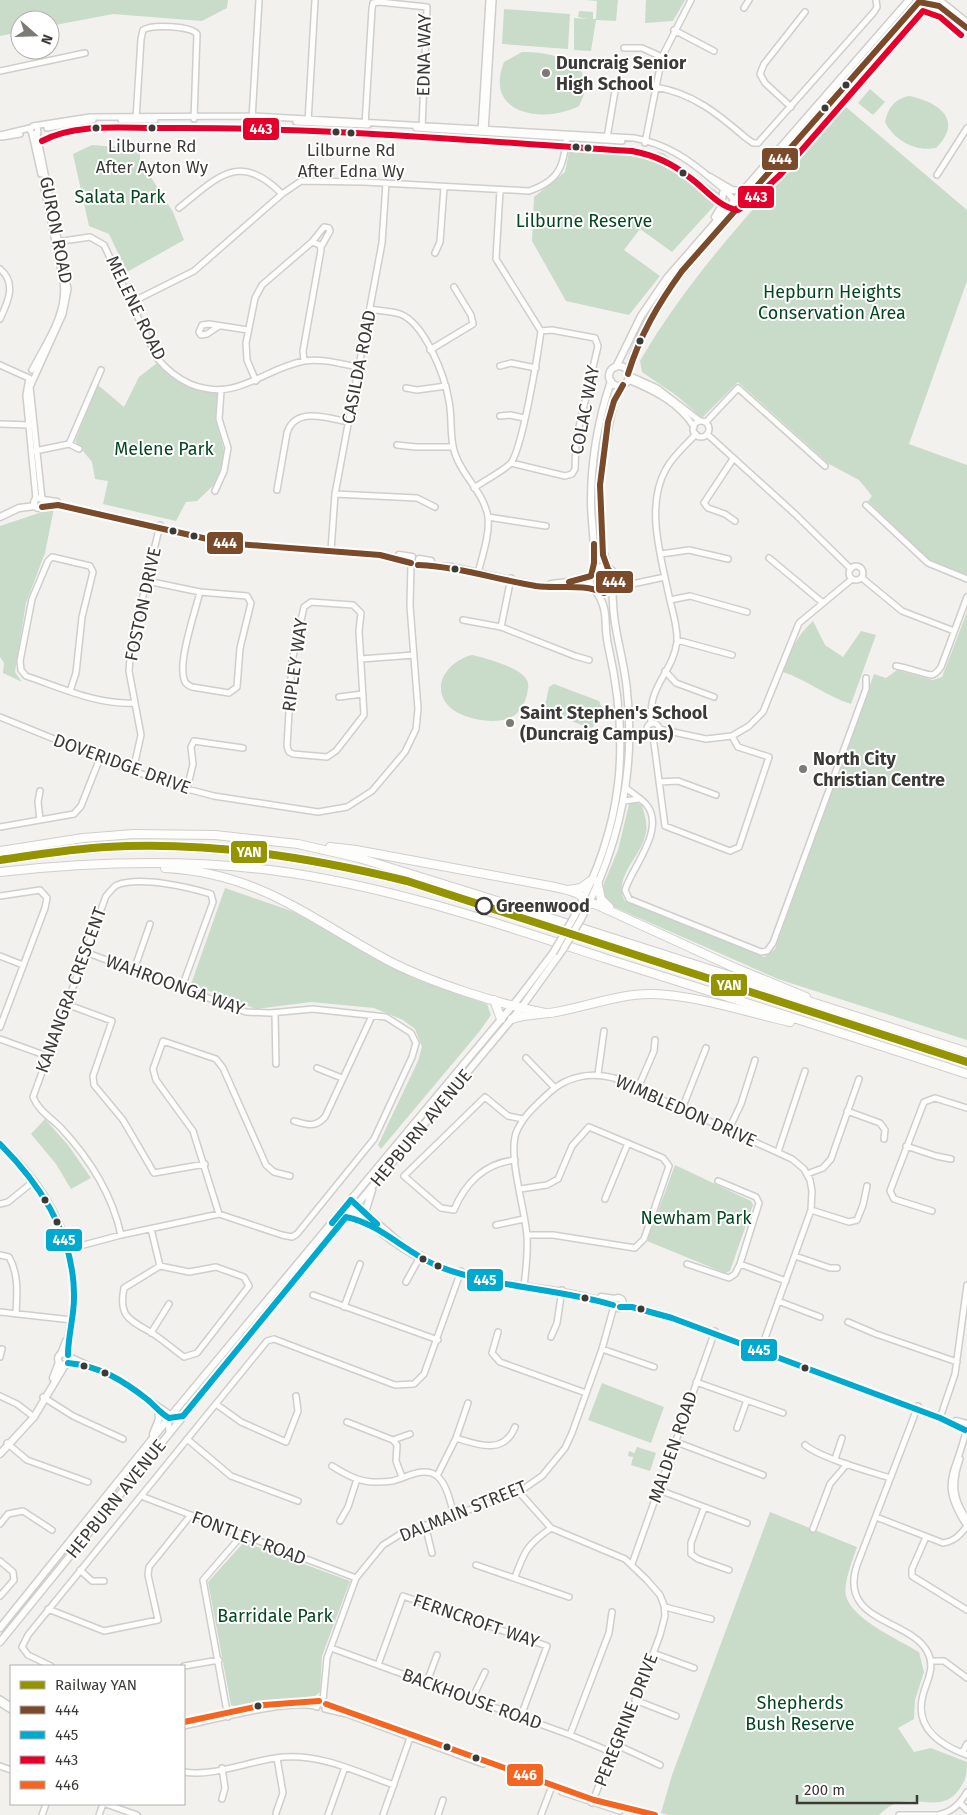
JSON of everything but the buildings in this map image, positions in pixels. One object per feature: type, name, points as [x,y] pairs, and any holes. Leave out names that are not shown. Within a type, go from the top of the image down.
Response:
[{"type":"highway","points":[[0,851],[83,838],[134,834],[215,835],[356,850],[566,890],[580,888],[595,882],[603,904],[618,914]]},
{"type":"highway","points":[[298,844],[359,858],[475,894],[967,1052]]},
{"type":"highway","points":[[125,864],[198,872],[250,885],[297,906],[388,960],[494,1000],[545,1013]]},
{"type":"highway","points":[[0,872],[55,866],[125,864],[212,865],[270,870],[362,885],[464,913],[967,1074]]},
{"type":"highway","points":[[566,890],[585,905],[595,904],[733,967],[790,989],[829,1009]]},
{"type":"highway","points":[[512,1019],[608,999],[650,994],[679,996],[840,1034]]},
{"type":"highway","points":[[494,1000],[501,1019]]},
{"type":"main road","points":[[594,589],[592,575],[595,556],[591,503],[593,461],[598,428],[611,381],[610,373],[616,367],[641,316],[675,269],[909,0]]},
{"type":"main road","points":[[933,0],[967,23]]},
{"type":"main road","points":[[0,517],[19,508],[39,502],[233,541],[331,549],[385,556],[479,572],[552,588],[594,589],[604,593],[612,589],[616,578],[608,568],[602,546],[601,464],[612,408],[627,378],[633,354],[651,318],[679,277],[920,1],[940,3],[967,28]]},
{"type":"main road","points":[[734,201],[744,198],[765,173],[773,169]]},
{"type":"main road","points":[[710,177],[728,188],[743,191]]},
{"type":"main road","points":[[699,241],[720,210],[723,193]]},
{"type":"main road","points":[[729,220],[734,210],[734,201]]},
{"type":"main road","points":[[651,318],[655,305],[674,280],[675,269]]},
{"type":"main road","points":[[616,367],[625,369],[627,378]]},
{"type":"main road","points":[[611,381],[617,386],[627,378]]},
{"type":"main road","points":[[0,514],[39,502]]},
{"type":"main road","points":[[510,579],[554,584],[577,581],[592,575],[596,570],[608,568]]},
{"type":"main road","name":"HEPBURN AVENUE","points":[[594,589],[605,606],[607,614],[606,636],[617,685],[621,745],[620,775],[613,814],[595,882]]},
{"type":"main road","name":"HEPBURN AVENUE","points":[[0,1642],[169,1432],[346,1217],[352,1205],[376,1182],[521,1008],[578,918],[616,836],[624,801],[630,751],[629,709],[614,616],[612,589]]},
{"type":"main road","name":"HEPBURN AVENUE","points":[[0,1628],[137,1458],[352,1205],[423,1112],[556,954]]},
{"type":"main road","points":[[423,1112],[426,1115],[447,1097]]},
{"type":"main road","points":[[0,1144],[33,1182],[50,1212],[66,1250],[71,1320],[65,1360],[32,1416],[0,1454]]},
{"type":"main road","points":[[0,1149],[33,1182]]},
{"type":"main road","points":[[365,1213],[376,1182]]},
{"type":"main road","points":[[352,1205],[365,1213],[398,1242],[420,1257]]},
{"type":"main road","points":[[352,1205],[396,1245],[460,1273],[562,1291],[646,1310],[714,1332],[941,1416],[966,1429]]},
{"type":"main road","points":[[346,1217],[372,1225]]},
{"type":"main road","points":[[137,1458],[156,1426],[160,1414],[158,1410]]},
{"type":"main road","points":[[0,1449],[8,1444]]},
{"type":"street","points":[[252,118],[259,0]]},
{"type":"street","points":[[308,120],[315,0]]},
{"type":"street","points":[[483,131],[489,0]]},
{"type":"street","points":[[483,131],[493,0]]},
{"type":"street","points":[[646,142],[662,57],[674,30],[691,0]]},
{"type":"street","points":[[744,8],[749,0]]},
{"type":"street","points":[[655,87],[680,93],[701,103],[753,143],[762,141],[874,12],[878,7],[876,0]]},
{"type":"street","name":"EDNA WAY","points":[[366,124],[372,9],[373,3],[380,2],[425,5],[427,7],[422,127]]},
{"type":"street","points":[[791,107],[765,84],[760,74],[764,64],[805,12]]},
{"type":"street","points":[[136,118],[141,38],[143,30],[155,27],[192,29],[197,34],[194,118]]},
{"type":"street","points":[[674,30],[714,51]]},
{"type":"street","points":[[624,48],[642,48],[662,57]]},
{"type":"street","points":[[0,71],[85,53]]},
{"type":"street","points":[[607,138],[616,84]]},
{"type":"street","points":[[0,136],[34,131],[84,117],[308,120],[607,138],[646,142],[679,153],[710,177],[734,201]]},
{"type":"street","points":[[937,175],[967,128]]},
{"type":"street","name":"GURON ROAD","points":[[34,131],[68,285],[67,300],[58,328],[31,378],[30,425],[39,502]]},
{"type":"street","points":[[132,302],[194,271],[282,194],[301,181],[386,183],[529,191],[544,186],[561,168],[567,136]]},
{"type":"street","points":[[646,142],[682,159],[734,201]]},
{"type":"street","points":[[180,208],[222,174],[231,171],[259,175],[282,194]]},
{"type":"street","name":"CASILDA ROAD","points":[[331,549],[335,494],[382,243],[386,183]]},
{"type":"street","points":[[435,252],[440,242],[444,187]]},
{"type":"street","points":[[474,488],[511,463],[517,450],[536,368],[541,331],[496,259],[500,190]]},
{"type":"street","points":[[256,381],[246,355],[248,330],[258,290],[312,242],[324,227],[329,228],[330,231],[321,247],[303,351],[304,361]]},
{"type":"street","name":"MELENE ROAD","points":[[57,241],[90,237],[102,243],[161,363],[189,383],[221,390],[237,388],[304,361],[328,361],[358,367]]},
{"type":"street","points":[[312,242],[321,247]]},
{"type":"street","points":[[0,269],[5,273],[10,287],[8,302],[0,319]]},
{"type":"street","points":[[430,350],[473,324],[471,315],[454,287]]},
{"type":"street","points":[[370,310],[400,314],[406,318],[419,330],[440,368],[446,386],[453,447],[461,470],[474,488],[488,517],[479,572]]},
{"type":"street","points":[[219,326],[248,330]]},
{"type":"street","name":"COLAC WAY","points":[[511,463],[565,476],[572,474],[575,469],[576,440],[598,346],[596,338],[552,330],[541,331]]},
{"type":"street","points":[[500,366],[511,363],[536,368]]},
{"type":"street","points":[[0,365],[31,378]]},
{"type":"street","points":[[69,444],[100,370]]},
{"type":"street","points":[[627,378],[644,383],[669,396],[700,421],[706,422]]},
{"type":"street","points":[[644,383],[661,395],[689,420],[696,434]]},
{"type":"street","points":[[406,388],[417,390],[446,386]]},
{"type":"street","points":[[706,422],[738,388],[825,466]]},
{"type":"street","points":[[215,490],[224,471],[228,448],[219,419],[221,390]]},
{"type":"street","points":[[277,490],[287,433],[291,425],[299,419],[313,415],[348,422]]},
{"type":"street","points":[[500,416],[510,415],[524,418]]},
{"type":"street","points":[[694,427],[700,421]]},
{"type":"street","points":[[706,422],[709,426],[707,434]]},
{"type":"street","points":[[0,424],[30,425]]},
{"type":"street","points":[[696,434],[703,436],[707,434]]},
{"type":"street","points":[[696,434],[666,468],[657,492],[655,506],[661,554],[677,640],[674,655],[652,698],[651,724],[647,730],[653,736],[665,826],[730,851],[739,847],[769,761],[769,757],[738,747],[732,736]]},
{"type":"street","points":[[707,434],[795,514],[850,569]]},
{"type":"street","points":[[34,451],[69,444],[79,449]]},
{"type":"street","points":[[397,445],[453,447]]},
{"type":"street","points":[[733,459],[704,503],[708,508],[724,514],[735,521]]},
{"type":"street","points":[[335,494],[417,498],[435,507]]},
{"type":"street","points":[[866,505],[928,563],[967,579]]},
{"type":"street","points":[[488,517],[546,526]]},
{"type":"street","name":"FOSTON DRIVE","points":[[133,771],[141,735],[129,671],[131,646],[160,527]]},
{"type":"street","points":[[661,554],[689,550],[728,559]]},
{"type":"street","points":[[70,691],[76,673],[82,617],[93,572],[90,566],[52,557],[48,561],[32,599],[20,661],[21,670],[26,676],[70,691],[114,704],[135,702]]},
{"type":"street","points":[[768,558],[823,603]]},
{"type":"street","name":"DOVERIDGE DRIVE","points":[[0,717],[133,771],[187,789],[214,796],[318,812],[338,810],[360,801],[372,791],[405,752],[414,734],[418,709],[410,606],[415,562]]},
{"type":"street","points":[[850,569],[857,566],[862,568],[862,578]]},
{"type":"street","points":[[850,569],[849,574],[852,579]]},
{"type":"street","points":[[632,584],[665,577]]},
{"type":"street","points":[[651,724],[656,724],[659,729],[706,739],[732,736],[749,726],[764,712],[799,624],[852,579],[858,580],[862,578]]},
{"type":"street","points":[[862,578],[902,611],[954,630]]},
{"type":"street","points":[[500,627],[510,579]]},
{"type":"street","points":[[147,581],[200,592],[247,596],[251,603],[240,648],[237,687],[229,693],[192,687],[187,685],[183,678],[185,650],[200,592]]},
{"type":"street","points":[[670,600],[694,597],[747,612]]},
{"type":"street","points":[[896,666],[915,669],[931,675],[937,673],[967,597]]},
{"type":"street","name":"RIPLEY WAY","points":[[311,602],[353,605],[361,613],[361,659],[364,715],[334,753],[322,758],[289,752],[287,746],[292,661],[305,604],[311,602]]},
{"type":"street","points":[[463,620],[500,627],[589,660]]},
{"type":"street","points":[[677,640],[732,654]]},
{"type":"street","points":[[361,659],[414,655]]},
{"type":"street","points":[[665,671],[676,683],[714,697]]},
{"type":"street","points":[[626,788],[645,803],[650,811],[652,829],[644,854],[627,882],[625,890],[629,899],[761,952],[767,951],[773,943],[846,745],[866,689],[866,678]]},
{"type":"street","points":[[339,697],[364,694]]},
{"type":"street","points":[[653,736],[658,733],[659,729]]},
{"type":"street","points":[[187,789],[193,764],[191,747],[194,741],[243,748]]},
{"type":"street","points":[[0,826],[66,816],[76,812],[81,806],[100,758]]},
{"type":"street","points":[[659,782],[678,781],[716,794]]},
{"type":"street","points":[[40,791],[38,802],[40,820]]},
{"type":"street","points":[[624,801],[639,799]]},
{"type":"street","name":"KANANGRA CRESCENT","points":[[121,1235],[111,1200],[94,1171],[61,1128],[36,1104],[33,1097],[106,896],[116,886],[148,882],[173,884],[212,894],[213,902],[182,987]]},
{"type":"street","points":[[0,896],[40,890],[47,898],[45,908],[0,1027]]},
{"type":"street","points":[[134,970],[150,924]]},
{"type":"street","name":"WAHROONGA WAY","points":[[66,1250],[121,1235],[219,1214],[292,1237],[297,1234],[374,1138],[412,1057],[416,1043],[411,1033],[390,1019],[313,1009],[246,1012],[85,952]]},
{"type":"street","points":[[0,956],[23,965]]},
{"type":"street","points":[[66,1004],[112,1021],[93,1076],[94,1085],[123,1120],[154,1173],[205,1164]]},
{"type":"street","points":[[0,1008],[6,1010]]},
{"type":"street","points":[[275,1012],[276,1064]]},
{"type":"street","points":[[294,1121],[311,1126],[319,1124],[325,1118],[372,1016]]},
{"type":"street","points":[[598,1074],[604,1031]]},
{"type":"street","points":[[0,1039],[47,1056]]},
{"type":"street","points":[[638,1088],[654,1052],[655,1040]]},
{"type":"street","points":[[219,1214],[205,1164],[192,1131],[156,1080],[153,1069],[163,1041],[216,1058],[223,1068],[266,1165],[274,1172],[290,1176]]},
{"type":"street","points":[[682,1109],[706,1048]]},
{"type":"street","points":[[526,1058],[555,1088]]},
{"type":"street","points":[[729,1129],[741,1104],[755,1060]]},
{"type":"street","points":[[317,1068],[342,1078]]},
{"type":"street","points":[[778,1152],[805,1071]]},
{"type":"street","name":"WIMBLEDON DRIVE","points":[[524,1284],[527,1235],[515,1160],[515,1135],[523,1119],[555,1088],[583,1075],[598,1074],[638,1088],[792,1159],[804,1168],[807,1174]]},
{"type":"street","points":[[760,1350],[811,1210],[812,1191],[807,1174],[823,1168],[831,1160],[859,1079]]},
{"type":"street","points":[[515,1160],[492,1165],[460,1195],[454,1210],[441,1208],[404,1176],[485,1097],[508,1116],[523,1119]]},
{"type":"street","points":[[932,1211],[894,1199],[890,1191],[920,1106],[925,1100],[935,1098],[967,1108]]},
{"type":"street","points":[[847,1111],[880,1123],[885,1130],[884,1139]]},
{"type":"street","points":[[520,1188],[547,1185],[558,1179],[572,1146],[589,1127],[663,1158],[669,1166],[641,1244],[635,1248],[553,1235],[527,1235]]},
{"type":"street","points":[[605,1199],[628,1143]]},
{"type":"street","points":[[906,1146],[951,1159]]},
{"type":"street","points":[[0,1204],[8,1202],[33,1182]]},
{"type":"street","points":[[687,1264],[729,1278],[735,1274],[740,1264],[759,1203],[756,1197],[718,1182]]},
{"type":"street","points":[[811,1210],[849,1222],[857,1220],[863,1205],[866,1186]]},
{"type":"street","points":[[496,1225],[524,1219]]},
{"type":"street","points":[[151,1229],[160,1266]]},
{"type":"street","points":[[0,1254],[8,1257],[13,1264],[17,1289],[16,1314]]},
{"type":"street","points":[[795,1256],[830,1268],[837,1268]]},
{"type":"street","points":[[406,1282],[420,1257]]},
{"type":"street","points":[[344,1306],[360,1264]]},
{"type":"street","points":[[740,1264],[786,1280]]},
{"type":"street","points":[[160,1266],[189,1272],[216,1267],[244,1277],[250,1286],[197,1353],[184,1357],[151,1333],[132,1323],[125,1314],[121,1300],[124,1288],[160,1266]]},
{"type":"street","points":[[49,1665],[28,1655],[22,1647],[28,1635],[267,1340],[274,1339],[402,1386],[414,1384],[422,1377],[438,1340],[460,1273]]},
{"type":"street","points":[[941,1416],[953,1383],[967,1286]]},
{"type":"street","points":[[552,1337],[557,1323],[562,1291]]},
{"type":"street","points":[[313,1295],[438,1340]]},
{"type":"street","points":[[778,1301],[820,1317]]},
{"type":"street","points":[[151,1333],[169,1304]]},
{"type":"street","name":"DALMAIN STREET","points":[[322,1704],[327,1658],[356,1578],[383,1545],[399,1534],[521,1491],[542,1476],[565,1448],[617,1304]]},
{"type":"street","points":[[0,1312],[71,1320]]},
{"type":"street","points":[[848,1322],[876,1334],[957,1362]]},
{"type":"street","points":[[498,1332],[492,1354],[500,1362],[586,1393]]},
{"type":"street","name":"MALDEN ROAD","points":[[632,1564],[714,1332]]},
{"type":"street","points":[[0,1357],[2,1348]]},
{"type":"street","points":[[602,1349],[654,1368]]},
{"type":"street","points":[[65,1360],[81,1364],[118,1379],[168,1413],[170,1418],[169,1432]]},
{"type":"street","points":[[696,1382],[783,1414]]},
{"type":"street","points":[[0,1396],[17,1404],[32,1416]]},
{"type":"street","points":[[216,1404],[241,1422],[286,1442],[298,1411],[296,1396]]},
{"type":"street","points":[[44,1398],[73,1416],[123,1439]]},
{"type":"street","points":[[737,1428],[747,1400]]},
{"type":"street","points":[[153,1403],[158,1410],[170,1418],[183,1416]]},
{"type":"street","points":[[437,1476],[456,1438],[468,1403]]},
{"type":"street","points":[[916,1407],[854,1575],[856,1594],[868,1611],[924,1646],[931,1661],[931,1672],[922,1701],[924,1721],[932,1737],[946,1747],[965,1754],[967,1744]]},
{"type":"street","points":[[347,1422],[393,1440],[397,1446],[396,1461],[402,1477]]},
{"type":"street","points":[[456,1438],[486,1447],[495,1446],[512,1433],[514,1427]]},
{"type":"street","points":[[876,1517],[926,1537],[943,1542],[951,1542],[967,1526],[954,1505],[950,1490],[952,1473],[966,1429]]},
{"type":"street","points":[[393,1440],[410,1434]]},
{"type":"street","points":[[835,1458],[842,1438]]},
{"type":"street","points":[[187,1439],[231,1476],[298,1501]]},
{"type":"street","points":[[676,1442],[763,1475]]},
{"type":"street","points":[[967,1442],[955,1473],[954,1485],[958,1504],[967,1518]]},
{"type":"street","points":[[8,1444],[27,1460],[88,1482]]},
{"type":"street","points":[[805,1445],[810,1449],[847,1464],[890,1478]]},
{"type":"street","points":[[813,1529],[830,1484],[847,1464]]},
{"type":"street","points":[[332,1466],[358,1479],[371,1482],[392,1481],[415,1473],[428,1473],[437,1476],[444,1486],[454,1516]]},
{"type":"street","points":[[340,1521],[348,1507],[358,1479]]},
{"type":"street","points":[[659,1490],[747,1523]]},
{"type":"street","points":[[521,1491],[551,1528],[609,1552],[632,1564],[660,1595],[664,1607],[711,1619]]},
{"type":"street","name":"FONTLEY ROAD","points":[[142,1496],[190,1516],[356,1578]]},
{"type":"street","points":[[704,1508],[690,1550],[691,1554],[698,1559],[729,1570]]},
{"type":"street","points":[[0,1524],[8,1514],[23,1510],[52,1530]]},
{"type":"street","points":[[48,1609],[104,1631],[158,1620],[148,1575],[149,1567],[190,1516]]},
{"type":"street","points":[[425,1525],[432,1553]]},
{"type":"street","points":[[515,1577],[526,1550],[551,1528]]},
{"type":"street","points":[[227,1715],[219,1660],[203,1580],[242,1535]]},
{"type":"street","points":[[926,1537],[912,1569],[912,1576],[967,1610]]},
{"type":"street","points":[[0,1561],[13,1572],[14,1580],[0,1596]]},
{"type":"street","points":[[476,1565],[569,1597]]},
{"type":"street","points":[[80,1570],[92,1581],[104,1581]]},
{"type":"street","name":"FERNCROFT WAY","points":[[378,1665],[403,1596],[547,1646],[521,1716]]},
{"type":"street","name":"PEREGRINE DRIVE","points":[[593,1802],[611,1755],[619,1746],[653,1653],[665,1616],[664,1607]]},
{"type":"street","points":[[570,1735],[609,1633],[612,1612]]},
{"type":"street","name":"BACKHOUSE ROAD","points":[[331,1648],[521,1716],[604,1749],[611,1755]]},
{"type":"street","points":[[653,1653],[694,1668]]},
{"type":"street","points":[[427,1682],[437,1655]]},
{"type":"street","points":[[185,1666],[219,1660]]},
{"type":"street","points":[[931,1661],[944,1661],[967,1678]]},
{"type":"street","points":[[472,1699],[485,1672]]},
{"type":"street","points":[[635,1700],[676,1716]]},
{"type":"street","points":[[185,1724],[264,1706],[322,1704],[593,1802],[638,1815]]},
{"type":"street","points":[[383,1815],[411,1736]]},
{"type":"street","points":[[619,1746],[660,1765]]},
{"type":"street","points":[[185,1772],[222,1768],[277,1758],[312,1757],[394,1784]]},
{"type":"street","points":[[276,1813],[283,1793],[277,1758]]},
{"type":"street","points":[[0,1774],[1,1767]]},
{"type":"street","points":[[328,1815],[346,1767]]},
{"type":"street","points":[[222,1768],[226,1788],[222,1800]]},
{"type":"street","points":[[541,1815],[552,1787]]},
{"type":"street","points":[[899,1815],[937,1815],[951,1810],[960,1803],[967,1792]]},
{"type":"street","points":[[438,1815],[443,1800]]},
{"type":"street","points":[[593,1802],[655,1815]]},
{"type":"street","points":[[960,1803],[967,1810]]},
{"type":"street","points":[[108,1805],[137,1815]]},
{"type":"green space","points":[[0,0],[228,0],[227,8],[202,21],[113,14],[60,24],[60,10],[10,10],[10,34],[0,36]]},
{"type":"green space","points":[[586,0],[618,0],[616,21],[596,20],[591,51],[574,50],[574,18],[588,19],[578,17],[579,11],[593,12],[593,19],[596,19],[597,1]]},
{"type":"green space","points":[[646,0],[685,0],[673,21],[645,23]]},
{"type":"green space","points":[[504,9],[570,14],[568,49],[502,44]]},
{"type":"green space","points":[[522,52],[548,54],[561,58],[572,63],[580,70],[585,79],[585,91],[579,106],[550,114],[534,114],[520,111],[509,104],[502,94],[500,80],[504,62]]},
{"type":"green space","points":[[870,89],[885,102],[873,115],[858,103]]},
{"type":"green space","points":[[909,96],[930,103],[938,108],[948,121],[948,129],[944,138],[936,148],[920,148],[906,143],[894,134],[885,122],[893,104]]},
{"type":"green space","name":"Hepburn Heights Conservation Area","points":[[846,107],[967,210],[967,281],[909,444],[967,465],[967,576],[928,560],[868,501],[872,496],[859,480],[829,464],[738,382],[702,418],[677,396],[642,372],[640,361],[662,326],[710,260],[763,198]]},
{"type":"green space","name":"Lilburne Reserve","points":[[571,141],[663,153],[723,196],[672,252],[640,229],[624,250],[660,276],[629,315],[566,301],[532,241],[534,197],[565,172]]},
{"type":"green space","name":"Salata Park","points":[[92,145],[140,149],[140,160],[173,212],[184,240],[127,272],[109,234],[89,226],[73,154]]},
{"type":"green space","name":"Melene Park","points":[[157,363],[171,375],[185,383],[217,393],[217,422],[225,455],[217,482],[197,501],[186,502],[176,521],[103,504],[108,481],[95,479],[92,462],[75,441],[98,385],[124,407],[139,377]]},
{"type":"green space","points":[[54,508],[45,553],[26,603],[15,672],[22,682],[3,673],[4,663],[0,657],[0,526]]},
{"type":"green space","points":[[967,612],[967,1040],[778,979],[614,907],[604,896],[602,888],[618,850],[630,800],[642,805],[646,819],[646,829],[643,841],[622,884],[625,901],[764,957],[775,949],[874,674],[886,678],[897,670],[933,680],[942,677]]},
{"type":"green space","points":[[813,621],[825,645],[843,657],[861,631],[876,635],[851,704],[783,672],[795,644]]},
{"type":"green space","points":[[472,655],[504,664],[525,678],[528,683],[526,698],[520,710],[510,718],[485,721],[467,717],[451,709],[446,703],[442,695],[442,679],[457,662]]},
{"type":"green space","points":[[554,684],[599,701],[602,708],[593,727],[589,728],[544,710],[549,687]]},
{"type":"green space","points":[[225,888],[306,916],[416,979],[487,1004],[491,1015],[479,1032],[381,1149],[378,1145],[418,1061],[422,1047],[415,1029],[403,1020],[374,1008],[311,1002],[256,1009],[191,984]]},
{"type":"green space","points":[[45,1119],[68,1145],[91,1178],[71,1189],[56,1164],[31,1134]]},
{"type":"green space","name":"Newham Park","points":[[675,1165],[751,1201],[753,1205],[730,1271],[725,1273],[647,1241]]},
{"type":"green space","points":[[602,1383],[664,1407],[651,1443],[588,1420]]},
{"type":"green space","points":[[637,1447],[656,1453],[650,1471],[631,1465],[633,1457],[628,1456],[629,1451],[634,1453],[633,1456]]},
{"type":"green space","name":"Shepherds Bush Reserve","points":[[770,1512],[857,1547],[845,1591],[850,1605],[866,1621],[919,1652],[924,1672],[915,1700],[914,1719],[898,1728],[914,1752],[931,1748],[967,1762],[964,1780],[958,1791],[951,1798],[935,1802],[900,1802],[890,1806],[879,1815],[669,1815],[661,1813],[672,1775]]},
{"type":"green space","name":"Barridale Park","points":[[244,1542],[350,1581],[322,1656],[320,1692],[315,1696],[237,1707],[231,1705],[208,1582]]},
{"type":"rail line","name":"YAN","points":[[0,860],[93,848],[182,846],[295,858],[370,872],[407,881],[967,1062]]},
{"type":"transit line","name":"444","points":[[628,374],[650,320],[682,271],[919,2],[939,6],[967,28]]},
{"type":"transit line","name":"443","points":[[42,141],[56,135],[86,129],[224,128],[399,135],[632,151],[655,157],[669,164],[695,181],[718,201],[738,210],[752,201],[780,175],[923,11],[940,17],[961,35]]},
{"type":"transit line","name":"444","points":[[418,565],[463,571],[536,586],[579,587],[604,593],[612,589],[616,578],[608,569],[603,555],[600,485],[608,422],[614,401],[623,385]]},
{"type":"transit line","name":"444","points":[[42,507],[58,505],[225,543],[380,555],[411,563]]},
{"type":"transit line","name":"444","points":[[569,582],[591,576],[594,563],[594,544]]},
{"type":"transit line","name":"445","points":[[0,1144],[42,1195],[53,1214],[69,1254],[74,1298],[68,1355]]},
{"type":"transit line","name":"445","points":[[332,1223],[351,1200],[377,1224]]},
{"type":"transit line","name":"445","points":[[68,1363],[91,1367],[111,1375],[139,1393],[169,1418],[183,1416],[346,1217],[371,1226],[416,1255],[440,1267],[461,1274],[504,1284],[592,1299],[613,1305]]},
{"type":"transit line","name":"445","points":[[620,1307],[632,1307],[672,1318],[940,1418],[965,1430]]},
{"type":"transit line","name":"446","points":[[185,1722],[264,1705],[319,1701]]},
{"type":"transit line","name":"446","points":[[326,1704],[594,1800],[655,1815]]},
{"type":"place","name":"Duncraig Senior High School","points":[[546,73]]},
{"type":"place","name":"Lilburne Rd After Ayton Wy","points":[[152,128]]},
{"type":"place","name":"Lilburne Rd After Edna Wy","points":[[351,133]]},
{"type":"place","name":"Saint Stephen's School (Duncraig Campus)","points":[[510,723]]},
{"type":"place","name":"North City Christian Centre","points":[[803,769]]},
{"type":"place","name":"Greenwood","points":[[484,906]]}]
